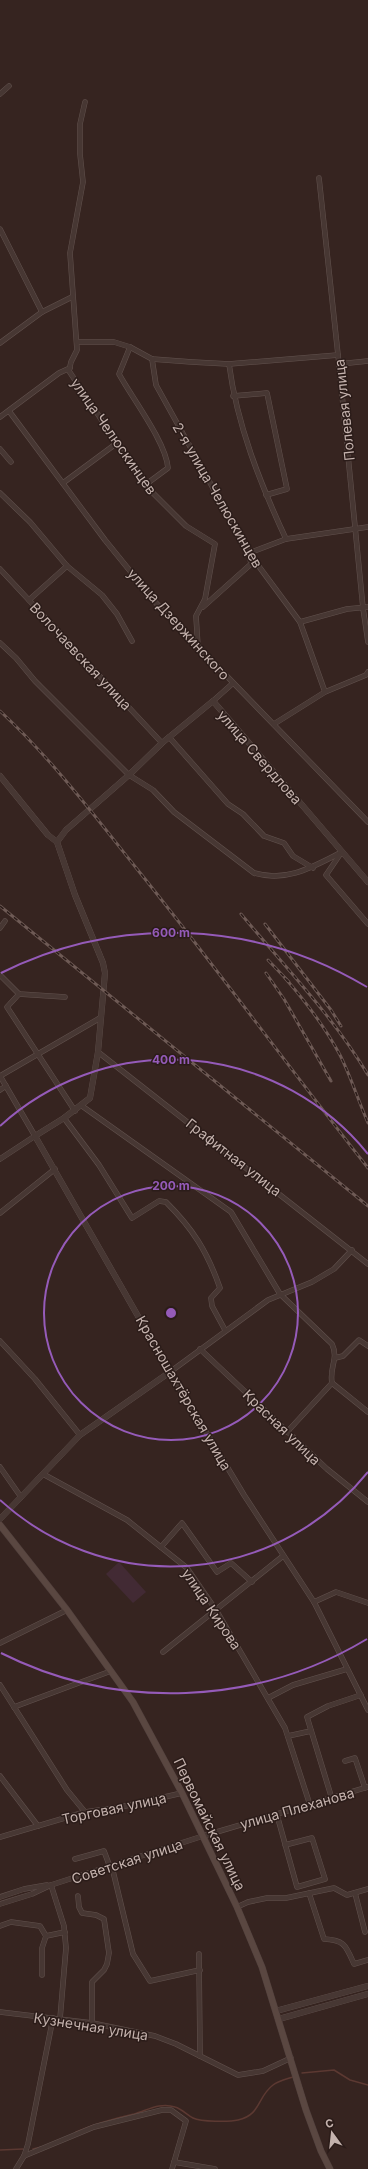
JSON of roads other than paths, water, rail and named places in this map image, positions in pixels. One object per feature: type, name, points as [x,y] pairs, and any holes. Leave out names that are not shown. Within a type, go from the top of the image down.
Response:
[{"type":"main road","name":"Первомайская улица","points":[[0,1525],[67,1610],[133,1702],[182,1793],[237,1907],[262,1967],[318,2143],[330,2169]]},
{"type":"street","points":[[0,94],[9,86]]},
{"type":"street","name":"улица Челюскинцев","points":[[85,102],[80,124],[80,154],[83,182],[70,253],[72,297],[77,342],[77,350],[70,368],[72,378],[146,485],[186,526],[215,544],[206,599],[196,616],[198,646]]},
{"type":"street","name":"Полевая улица","points":[[319,178],[368,642]]},
{"type":"street","points":[[0,229],[42,312]]},
{"type":"street","points":[[0,343],[42,312],[72,297]]},
{"type":"street","points":[[77,342],[114,342],[130,347],[152,359],[229,364],[338,355]]},
{"type":"street","points":[[130,347],[119,374],[156,437],[167,462],[168,468],[146,485]]},
{"type":"street","name":"2-я улица Челюскинцев","points":[[152,359],[156,385],[249,553],[300,622],[325,692]]},
{"type":"street","points":[[339,364],[368,361]]},
{"type":"street","points":[[229,364],[233,396],[266,495],[286,539]]},
{"type":"street","points":[[0,417],[59,373],[70,368]]},
{"type":"street","points":[[233,396],[267,393],[287,489],[266,495]]},
{"type":"street","name":"улица Дзержинского","points":[[9,411],[128,569],[156,603],[198,646],[232,684],[274,724],[368,822]]},
{"type":"street","points":[[63,483],[117,443]]},
{"type":"street","points":[[0,449],[11,462]]},
{"type":"street","points":[[0,493],[30,522],[67,566],[102,595],[117,614],[132,641]]},
{"type":"street","points":[[200,608],[251,564],[249,553],[286,539],[368,527]]},
{"type":"street","points":[[29,600],[67,566]]},
{"type":"street","name":"Волочаевская улица","points":[[0,569],[162,743]]},
{"type":"street","points":[[300,622],[347,609],[365,608]]},
{"type":"street","points":[[0,643],[16,658],[35,681],[129,775],[153,790],[174,812],[254,873],[266,877],[296,873],[312,868],[342,852]]},
{"type":"street","points":[[274,724],[325,692],[366,675],[368,672]]},
{"type":"street","points":[[213,701],[232,684]]},
{"type":"street","name":"улица Свердлова","points":[[57,842],[66,830],[129,775],[162,743],[213,701],[368,882]]},
{"type":"street","points":[[169,737],[228,804],[243,814],[264,836],[284,843],[293,856],[312,868]]},
{"type":"street","points":[[0,776],[48,836],[57,842],[75,896],[103,963],[104,973],[98,1052],[90,1098],[75,1111],[0,1159]]},
{"type":"street","points":[[342,852],[326,875],[368,924]]},
{"type":"street","points":[[0,928],[5,921]]},
{"type":"street","points":[[0,975],[19,994],[65,997]]},
{"type":"street","points":[[19,994],[7,1007],[75,1111]]},
{"type":"street","points":[[0,1076],[100,1018]]},
{"type":"street","name":"Графитная улица","points":[[98,1052],[368,1264]]},
{"type":"street","name":"Красношахтёрская улица","points":[[0,1076],[170,1372],[283,1556],[314,1602],[368,1710]]},
{"type":"street","points":[[0,1090],[6,1086]]},
{"type":"street","points":[[82,1106],[231,1212],[280,1294],[332,1344],[335,1352],[335,1358],[330,1373],[332,1383],[368,1412]]},
{"type":"street","points":[[64,1118],[99,1165],[132,1218],[159,1201],[166,1202],[193,1232],[210,1262],[220,1288],[211,1298],[212,1306],[225,1330]]},
{"type":"street","points":[[0,1213],[55,1170]]},
{"type":"street","points":[[0,1519],[80,1435],[170,1372],[225,1330],[268,1300],[312,1282],[334,1269],[352,1250]]},
{"type":"street","points":[[335,1358],[343,1356],[359,1340],[368,1346]]},
{"type":"street","points":[[0,1341],[35,1378],[80,1435]]},
{"type":"street","name":"Красная улица","points":[[200,1349],[327,1469],[368,1502]]},
{"type":"street","points":[[287,1432],[332,1383]]},
{"type":"street","points":[[0,1467],[20,1498]]},
{"type":"street","name":"улица Кирова","points":[[43,1474],[127,1520],[187,1568],[216,1610],[268,1698],[288,1736],[310,1806]]},
{"type":"street","points":[[161,1547],[182,1523],[217,1572],[231,1563],[252,1582]]},
{"type":"street","points":[[162,1652],[283,1556]]},
{"type":"street","points":[[314,1602],[336,1592],[368,1603]]},
{"type":"street","points":[[0,1643],[67,1610]]},
{"type":"street","points":[[268,1698],[293,1685],[348,1669]]},
{"type":"street","points":[[14,1707],[111,1671]]},
{"type":"street","points":[[0,1685],[67,1790],[85,1812]]},
{"type":"street","points":[[332,1799],[307,1717],[328,1706],[361,1695]]},
{"type":"street","points":[[288,1736],[311,1731]]},
{"type":"street","points":[[345,1761],[355,1758],[366,1788]]},
{"type":"street","points":[[0,1776],[38,1826]]},
{"type":"street","name":"улица Плеханова","points":[[204,1836],[310,1806],[366,1788]]},
{"type":"street","name":"Торговая улица","points":[[0,1837],[85,1812],[121,1807],[182,1793]]},
{"type":"street","points":[[277,1815],[285,1845],[297,1887],[324,1879],[312,1838],[285,1845]]},
{"type":"street","name":"Советская улица","points":[[0,1897],[24,1889],[51,1885],[204,1836]]},
{"type":"street","points":[[75,1859],[104,1850],[111,1867],[133,1954],[150,1981],[200,1970]]},
{"type":"street","points":[[51,1885],[65,1932],[66,1948],[60,2019]]},
{"type":"street","name":"Советская улица","points":[[0,1904],[32,1894],[51,1885]]},
{"type":"street","points":[[237,1907],[248,1902],[267,1898],[286,1898],[334,1888],[347,1895],[368,1889]]},
{"type":"street","points":[[310,1893],[324,1939],[339,1940],[344,1945],[354,1964],[368,1960]]},
{"type":"street","points":[[355,1893],[366,1932]]},
{"type":"street","points":[[78,1896],[79,1908],[82,1913],[96,1915],[104,1919],[109,1953],[104,1970],[92,1982],[92,2023]]},
{"type":"street","points":[[0,1926],[11,1922],[40,1926],[46,1936],[42,1948],[42,1975]]},
{"type":"street","points":[[46,1936],[65,1932]]},
{"type":"street","points":[[199,1954],[200,2056]]},
{"type":"street","points":[[276,2011],[368,1986]]},
{"type":"street","points":[[279,2019],[368,1994]]},
{"type":"street","name":"Кузнечная улица","points":[[0,2012],[92,2023],[155,2036],[238,2075],[262,2071],[291,2058]]},
{"type":"street","points":[[16,2169],[24,2156],[53,2018]]},
{"type":"street","points":[[24,2156],[94,2127],[162,2110],[171,2110],[186,2120],[172,2169]]},
{"type":"street","points":[[174,2162],[215,2169]]},
{"type":"waterway","points":[[302,2073],[334,2070],[350,2080],[368,2085]]},
{"type":"waterway","points":[[76,2132],[91,2126],[164,2105],[178,2108],[191,2117],[197,2119],[216,2121],[238,2120],[251,2114],[273,2085],[293,2077]]},
{"type":"waterway","points":[[33,2149],[41,2147]]},
{"type":"waterway","points":[[0,2150],[23,2149]]},
{"type":"railway","points":[[0,711],[37,748],[88,808],[195,943],[368,1168]]},
{"type":"railway","points":[[0,906],[368,1206]]},
{"type":"railway","points":[[241,914],[340,1032],[368,1075]]},
{"type":"railway","points":[[265,924],[331,1010],[341,1026]]},
{"type":"railway","points":[[268,960],[289,982]]},
{"type":"railway","points":[[266,973],[284,999],[331,1081]]},
{"type":"railway","points":[[285,978],[315,1015],[340,1055],[368,1123]]}]
